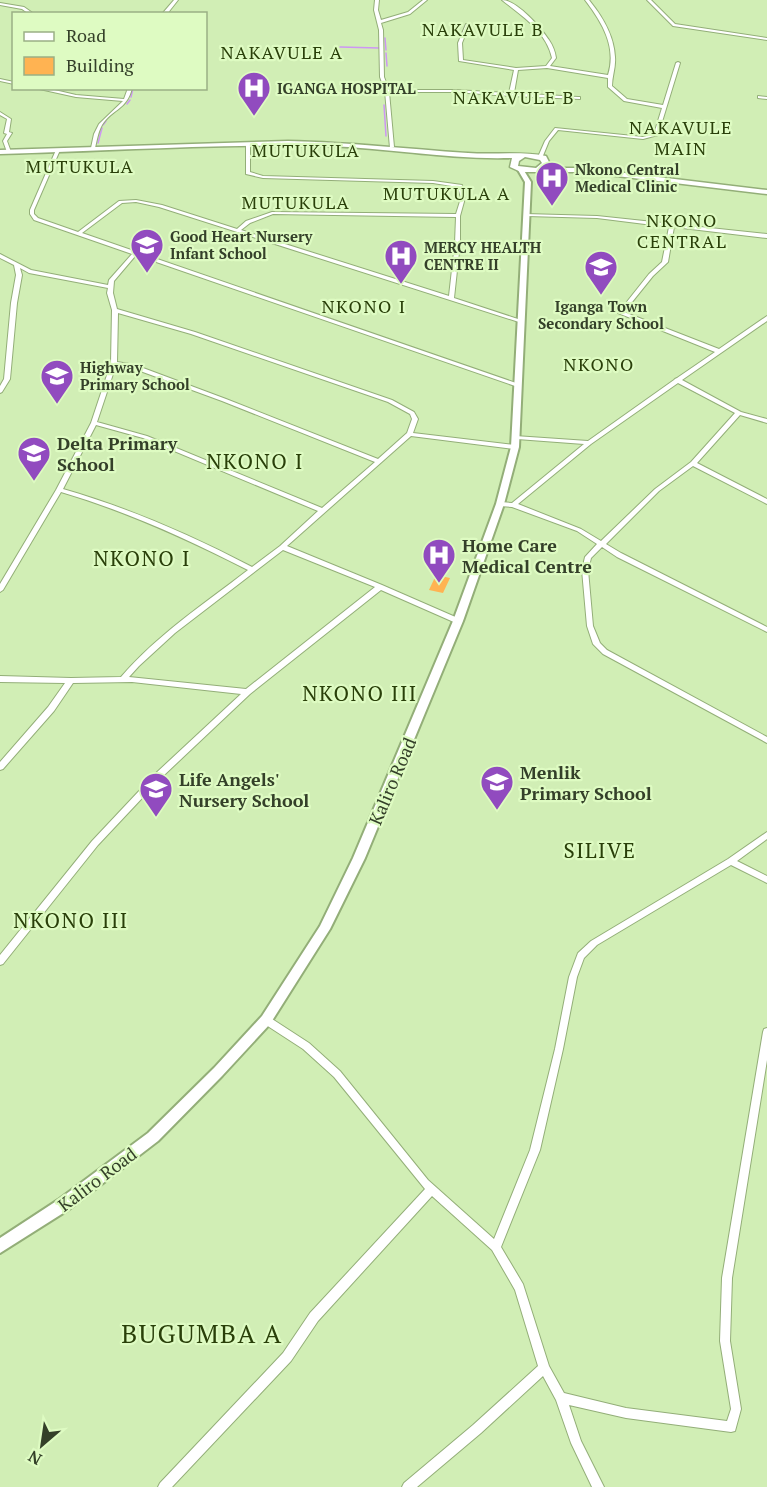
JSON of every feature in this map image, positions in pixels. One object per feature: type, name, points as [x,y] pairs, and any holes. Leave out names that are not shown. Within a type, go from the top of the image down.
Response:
[{"type":"main road","points":[[4,152],[248,144],[392,147],[477,156],[542,158],[583,170]]},
{"type":"main road","points":[[477,156],[517,168],[583,170],[767,192]]},
{"type":"main road","points":[[520,156],[514,160],[528,182],[546,164],[542,158]]},
{"type":"main road","name":"Kaliro Road","points":[[0,1246],[63,1205],[168,1125],[266,1020],[324,929],[359,858],[458,621],[500,504],[516,442],[528,182]]},
{"type":"street","points":[[166,12],[176,0]]},
{"type":"street","points":[[377,0],[382,77],[387,91],[392,147]]},
{"type":"street","points":[[380,22],[409,13],[425,0]]},
{"type":"street","points":[[504,0],[536,26],[554,51],[554,58],[548,67]]},
{"type":"street","points":[[587,0],[609,36],[615,51],[610,86],[626,100],[665,107]]},
{"type":"street","points":[[649,0],[674,25],[767,39]]},
{"type":"street","points":[[0,4],[23,8],[29,12]]},
{"type":"street","points":[[467,25],[460,43],[461,61],[516,69],[548,67],[610,77]]},
{"type":"street","points":[[542,158],[547,141],[557,129],[651,138],[656,135],[678,63]]},
{"type":"street","points":[[511,94],[516,69]]},
{"type":"street","points":[[47,90],[76,96],[126,100]]},
{"type":"street","points":[[93,148],[102,122],[119,110],[129,90]]},
{"type":"street","points":[[387,91],[578,98]]},
{"type":"street","points":[[760,97],[767,98]]},
{"type":"street","points":[[0,113],[9,119],[6,133],[10,133],[5,141],[4,152]]},
{"type":"street","points":[[248,144],[248,173],[263,177],[433,182],[460,186],[463,198],[458,216],[460,225],[451,299]]},
{"type":"street","points":[[58,150],[32,210],[36,219],[81,232],[135,253],[517,385]]},
{"type":"street","points":[[81,232],[121,202],[128,200],[160,206],[521,321]]},
{"type":"street","points":[[237,231],[248,222],[272,213],[458,216]]},
{"type":"street","points":[[527,215],[597,217],[767,236]]},
{"type":"street","points":[[672,226],[665,262],[621,313],[719,351]]},
{"type":"street","points":[[0,590],[59,490],[94,423],[114,363],[115,310],[111,281],[135,253]]},
{"type":"street","points":[[0,256],[29,271],[111,287]]},
{"type":"street","points":[[0,391],[7,380],[19,275],[16,264]]},
{"type":"street","points":[[115,310],[227,344],[390,401],[412,414],[416,419],[410,434],[282,547],[173,631],[136,664],[123,679]]},
{"type":"street","points":[[513,505],[590,443],[676,380],[767,318]]},
{"type":"street","points":[[114,363],[133,366],[379,461]]},
{"type":"street","points":[[676,380],[739,413],[767,421]]},
{"type":"street","points":[[739,413],[693,463],[657,490],[602,542],[588,557],[585,570],[590,626],[597,644],[605,652],[767,740]]},
{"type":"street","points":[[94,423],[145,437],[323,511]]},
{"type":"street","points":[[410,434],[516,442],[590,443]]},
{"type":"street","points":[[693,463],[767,501]]},
{"type":"street","points":[[59,490],[99,500],[143,516],[251,569]]},
{"type":"street","points":[[500,504],[513,505],[560,521],[602,542],[619,555],[767,630]]},
{"type":"street","points":[[282,547],[458,621]]},
{"type":"street","points":[[0,961],[95,843],[158,776],[247,692],[380,587]]},
{"type":"street","points":[[0,679],[71,681],[123,679],[247,692]]},
{"type":"street","points":[[0,766],[51,709],[71,681]]},
{"type":"street","points":[[496,1247],[535,1150],[573,977],[581,956],[594,943],[731,861],[767,835]]},
{"type":"street","points":[[731,861],[767,880]]},
{"type":"street","points":[[266,1020],[306,1046],[337,1074],[432,1189],[496,1247],[519,1288],[544,1368],[561,1398],[576,1443],[598,1487]]},
{"type":"street","points":[[561,1398],[626,1413],[731,1427],[736,1409],[725,1341],[728,1278],[767,1032]]},
{"type":"street","points":[[164,1487],[243,1400],[287,1357],[314,1317],[432,1189]]},
{"type":"street","points":[[408,1487],[544,1368]]},
{"type":"building","name":"Home Care Medical Centre","points":[[436,575],[450,578],[443,593],[429,590]]},
{"type":"waterway","points":[[385,38],[386,50]]},
{"type":"waterway","points":[[340,47],[379,48]]},
{"type":"waterway","points":[[386,53],[387,66]]},
{"type":"waterway","points":[[131,97],[133,90]]},
{"type":"waterway","points":[[127,104],[130,100]]},
{"type":"waterway","points":[[384,105],[386,136]]},
{"type":"waterway","points":[[103,125],[106,121]]},
{"type":"waterway","points":[[98,143],[102,128]]},
{"type":"place","name":"IGANGA HOSPITAL","points":[[254,117]]},
{"type":"place","name":"Nkono Central Medical Clinic","points":[[552,207]]},
{"type":"place","name":"Good Heart Nursery Infant School","points":[[147,274]]},
{"type":"place","name":"MERCY HEALTH CENTRE II","points":[[401,285]]},
{"type":"place","name":"Iganga Town Secondary School","points":[[601,296]]},
{"type":"place","name":"Highway Primary School","points":[[57,405]]},
{"type":"place","name":"Delta Primary School","points":[[34,482]]},
{"type":"place","name":"Home Care Medical Centre","points":[[439,584]]},
{"type":"place","name":"Menlik Primary School","points":[[497,811]]},
{"type":"place","name":"Life Angels' Nursery School","points":[[156,818]]},
{"type":"district","name":"NAKAVULE B","points":[[483,29]]},
{"type":"district","name":"NAKAVULE A","points":[[282,52]]},
{"type":"district","name":"NAKAVULE B","points":[[514,97]]},
{"type":"district","name":"NAKAVULE MAIN","points":[[681,137]]},
{"type":"district","name":"MUTUKULA","points":[[306,150]]},
{"type":"district","name":"MUTUKULA","points":[[80,166]]},
{"type":"district","name":"MUTUKULA A","points":[[447,193]]},
{"type":"district","name":"MUTUKULA","points":[[296,202]]},
{"type":"district","name":"NKONO CENTRAL","points":[[682,230]]},
{"type":"district","name":"NKONO I","points":[[364,306]]},
{"type":"district","name":"NKONO","points":[[599,364]]},
{"type":"district","name":"NKONO I","points":[[255,461]]},
{"type":"district","name":"NKONO I","points":[[142,558]]},
{"type":"district","name":"NKONO III","points":[[360,693]]},
{"type":"district","name":"SILIVE","points":[[600,850]]},
{"type":"district","name":"NKONO III","points":[[71,920]]},
{"type":"district","name":"BUGUMBA A","points":[[202,1333]]}]
